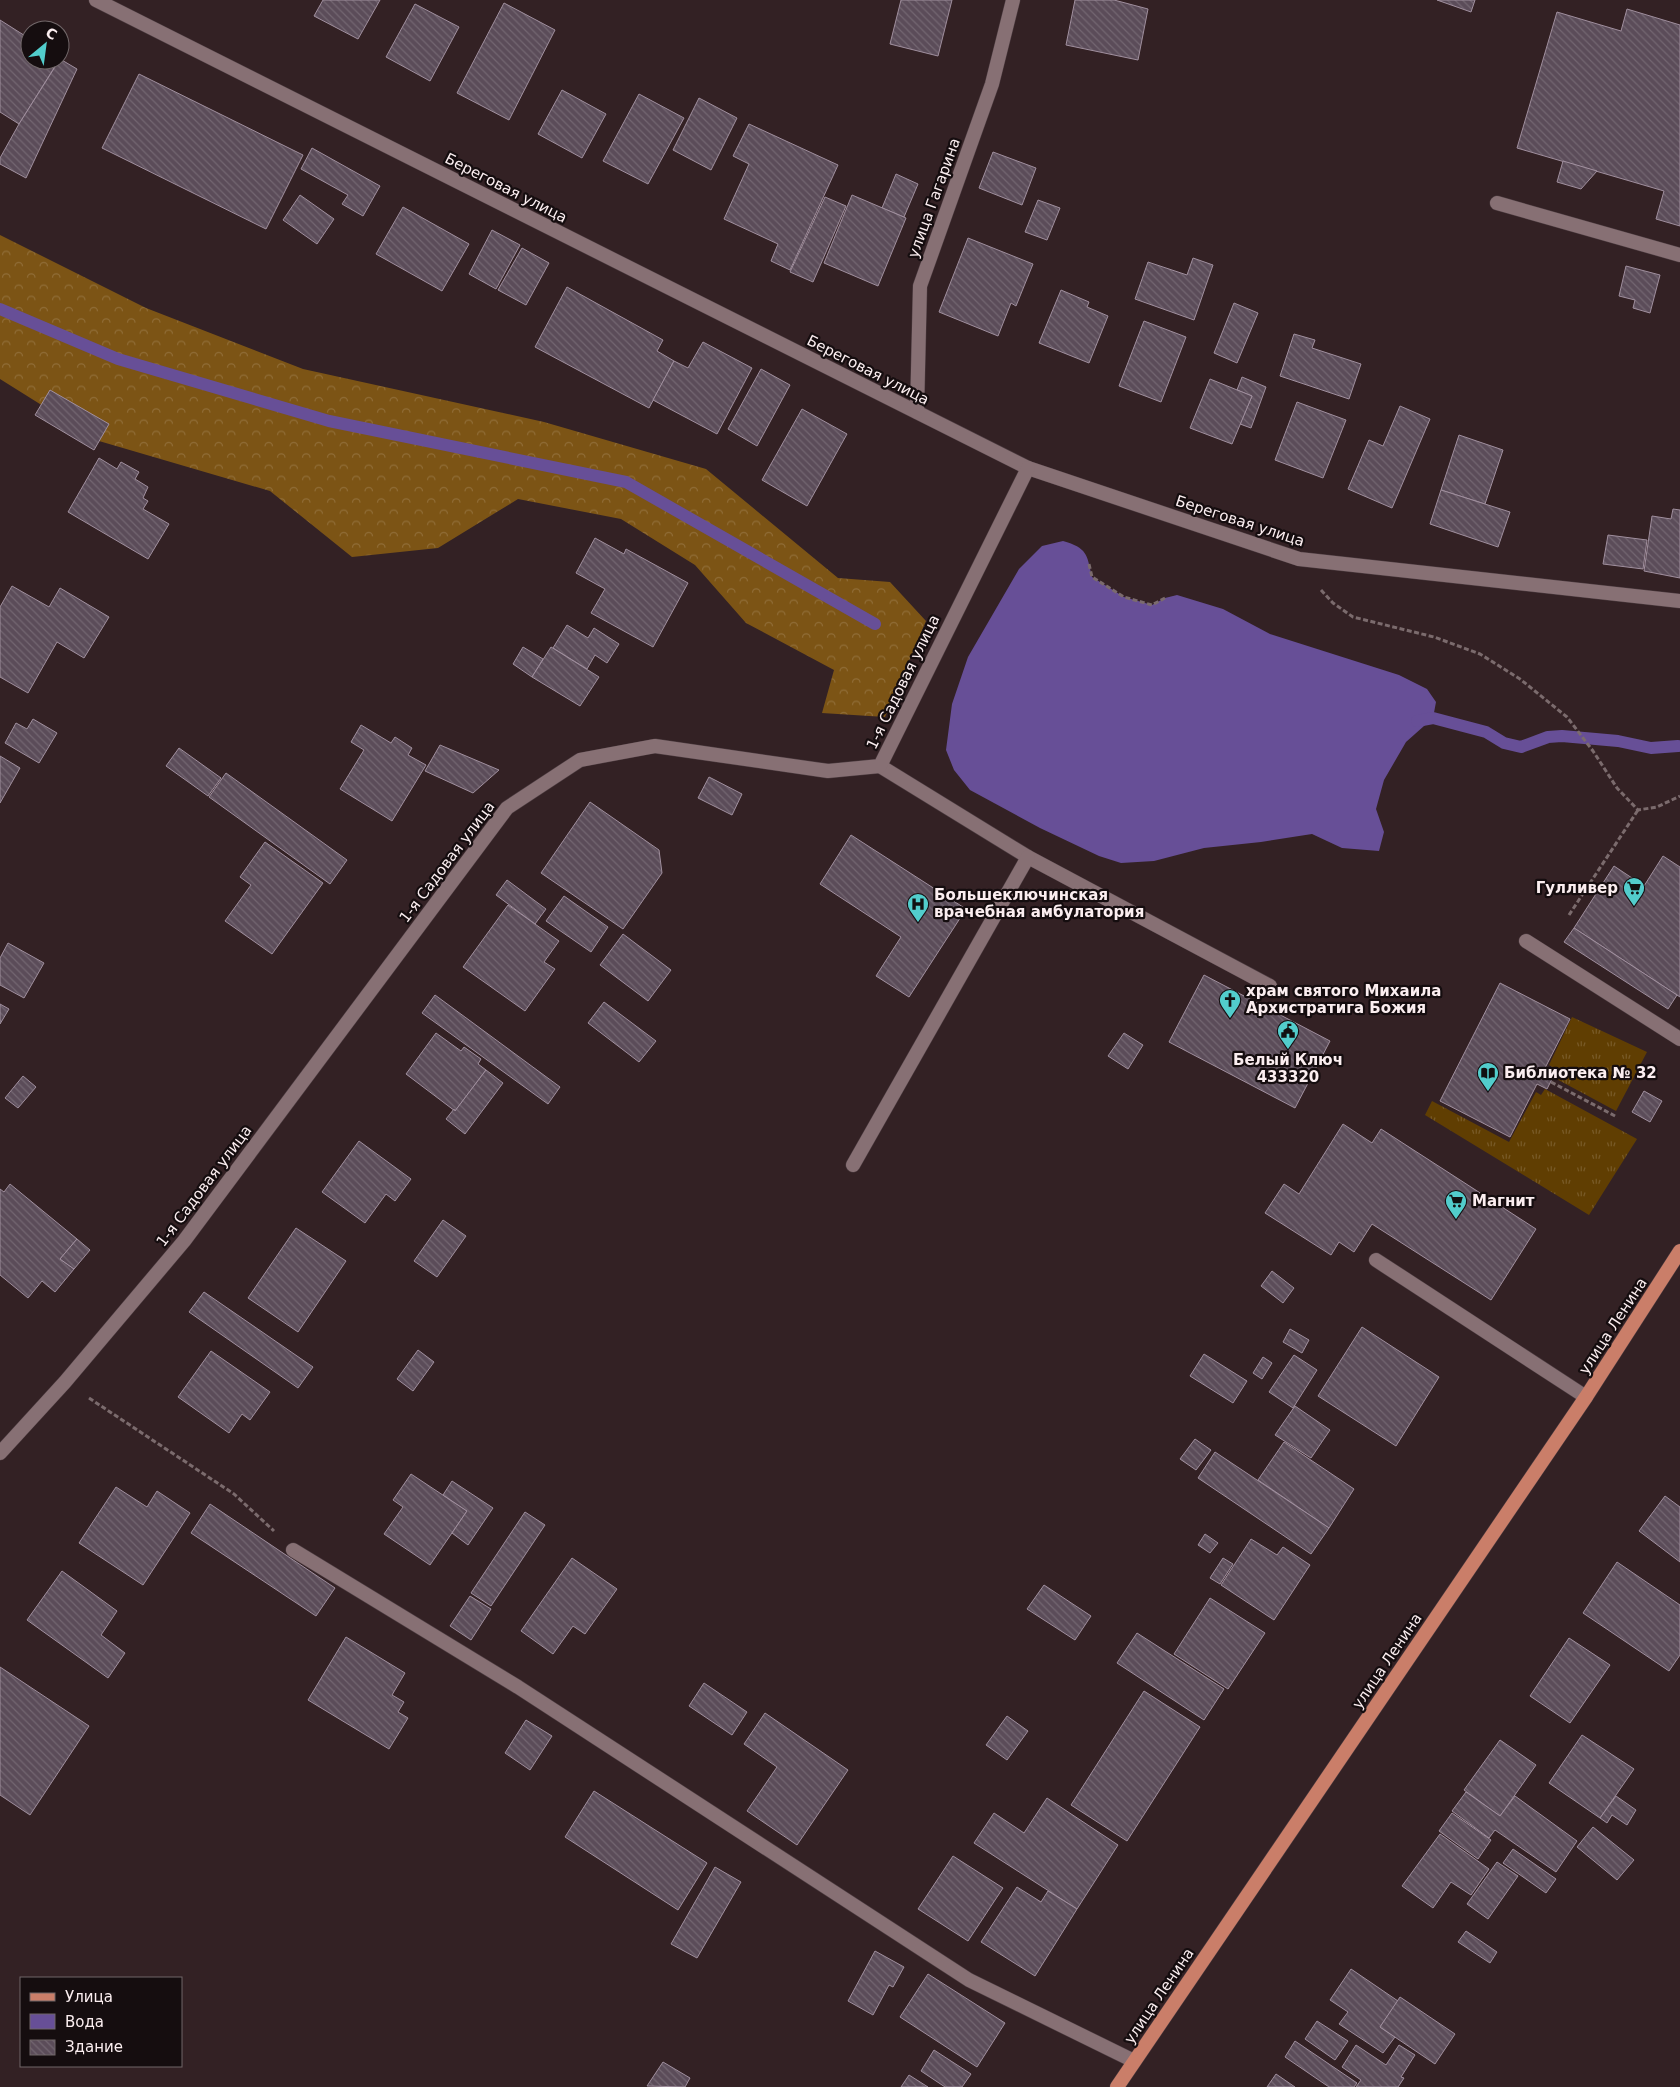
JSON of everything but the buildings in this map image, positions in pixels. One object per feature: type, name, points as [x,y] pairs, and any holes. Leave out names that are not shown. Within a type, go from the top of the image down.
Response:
[{"type":"main road","name":"улица Ленина","points":[[1117,2087],[1586,1397],[1680,1251]]},
{"type":"street","name":"Береговая улица","points":[[96,0],[1028,468],[1299,559],[1680,602]]},
{"type":"street","name":"улица Гагарина","points":[[916,412],[920,286],[992,84],[1013,0]]},
{"type":"street","points":[[1497,203],[1680,255]]},
{"type":"street","name":"1-я Садовая улица","points":[[0,1453],[65,1382],[184,1241],[506,808],[580,760],[655,746],[828,771],[880,766],[1028,468]]},
{"type":"street","points":[[880,766],[1028,857],[1270,986]]},
{"type":"street","points":[[853,1165],[1028,857]]},
{"type":"street","points":[[1526,941],[1680,1039]]},
{"type":"street","points":[[1376,1260],[1586,1397]]},
{"type":"street","points":[[294,1550],[518,1688],[969,1980],[1134,2061]]},
{"type":"path","points":[[1299,559],[1325,595],[1342,610],[1353,616],[1434,636],[1480,654],[1520,680],[1567,717],[1593,750],[1617,788],[1638,810]]},
{"type":"path","points":[[1090,564],[1092,577],[1124,597],[1152,605],[1165,598]]},
{"type":"path","points":[[1569,915],[1638,810],[1656,807],[1680,796]]},
{"type":"path","points":[[1551,1082],[1617,1118]]},
{"type":"path","points":[[65,1382],[234,1494],[294,1550]]},
{"type":"green space","points":[[0,235],[146,308],[303,369],[544,422],[706,469],[838,578],[890,582],[926,621],[885,717],[822,713],[834,670],[746,623],[695,565],[621,519],[518,499],[438,548],[352,557],[270,491],[99,441],[0,379]]},
{"type":"green space","points":[[1572,1017],[1647,1052],[1616,1111],[1551,1076],[1555,1069],[1549,1065]]},
{"type":"green space","points":[[1545,1089],[1637,1139],[1589,1215],[1425,1115],[1432,1101],[1509,1142],[1536,1092],[1541,1095]]},
{"type":"water","points":[[1063,541],[1077,546],[1085,553],[1092,577],[1124,597],[1152,605],[1165,598],[1177,595],[1223,609],[1270,634],[1399,675],[1427,689],[1436,702],[1433,718],[1406,742],[1384,780],[1376,809],[1384,832],[1379,851],[1342,848],[1312,834],[1204,848],[1154,861],[1121,863],[1099,856],[1040,828],[970,790],[954,770],[946,750],[952,704],[968,657],[1019,569],[1042,546]]},
{"type":"waterway","points":[[0,309],[118,359],[329,421],[626,482],[875,624]]},
{"type":"waterway","points":[[1417,721],[1433,718],[1486,732],[1504,743],[1521,747],[1548,737],[1562,736],[1618,741],[1651,748],[1678,746]]},
{"type":"place","name":"Гулливер","points":[[1634,907]]},
{"type":"place","name":"Большеключинская врачебная амбулатория","points":[[918,923]]},
{"type":"place","name":"храм святого Михаила Архистратига Божия","points":[[1230,1019]]},
{"type":"place","name":"Белый Ключ 433320","points":[[1288,1050]]},
{"type":"place","name":"Библиотека № 32","points":[[1488,1092]]},
{"type":"place","name":"Магнит","points":[[1456,1220]]}]
